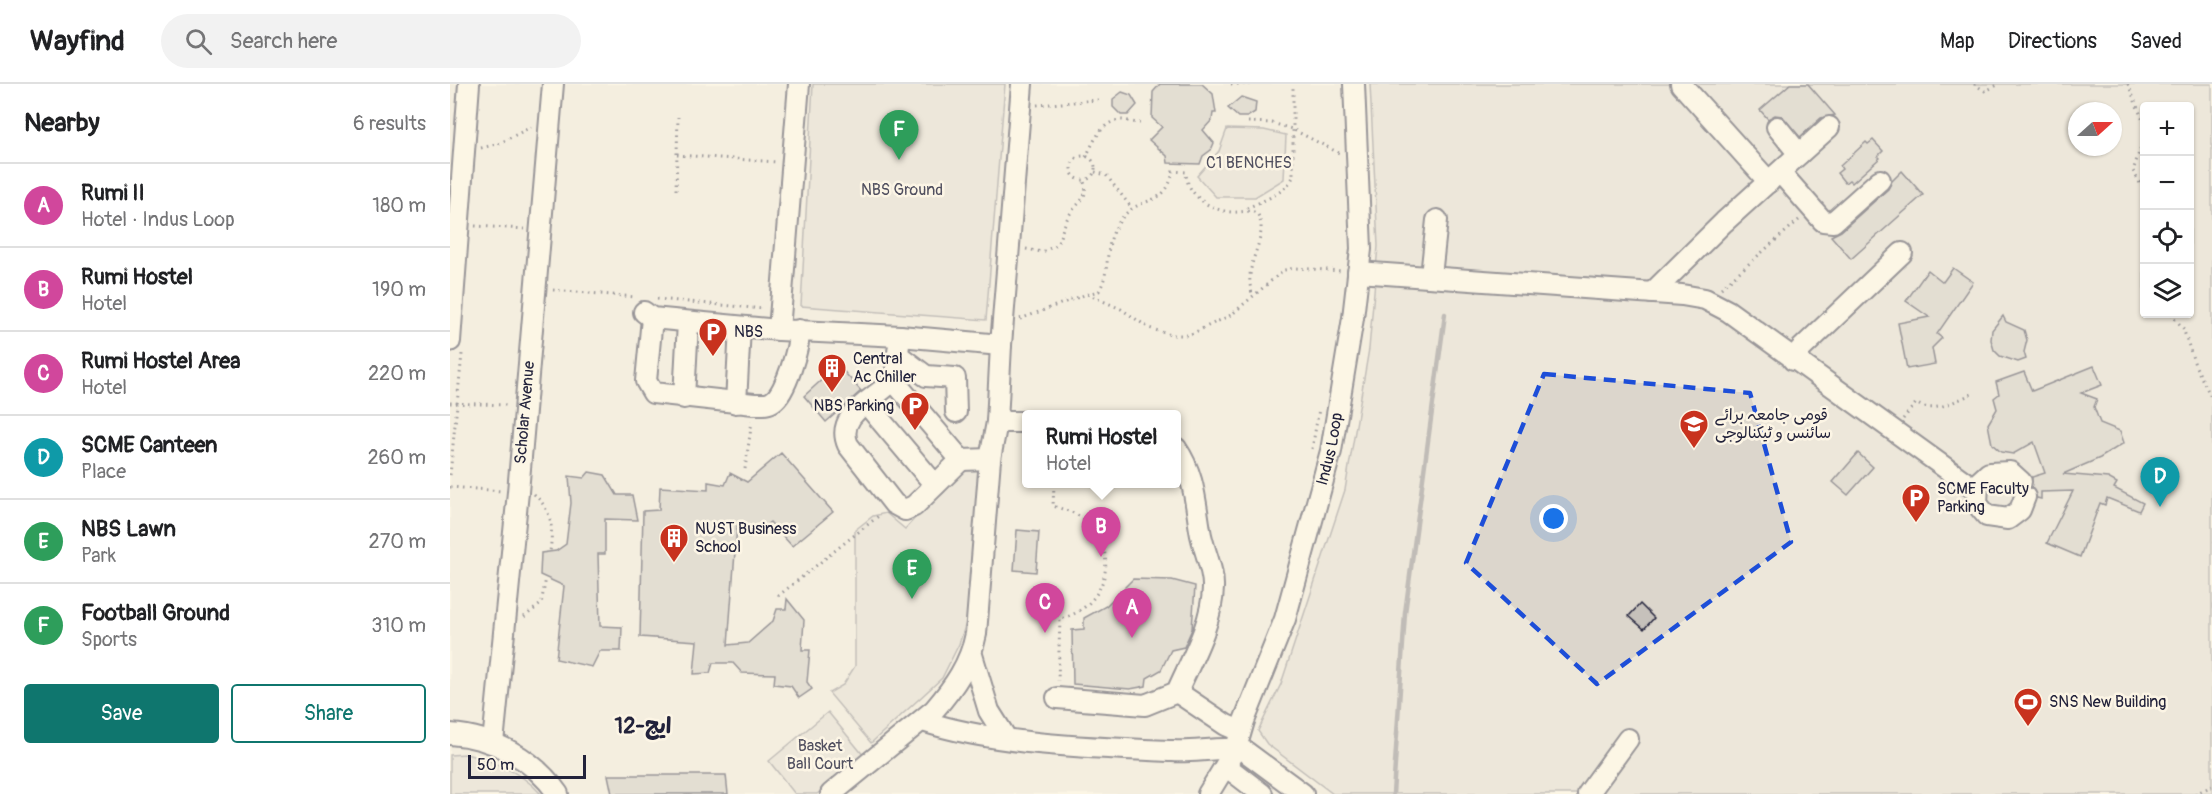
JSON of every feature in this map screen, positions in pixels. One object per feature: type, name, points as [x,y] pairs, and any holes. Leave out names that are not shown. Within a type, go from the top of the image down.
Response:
[{"type":"street","points":[[450,341],[469,84]]},
{"type":"street","name":"Scholar Avenue","points":[[493,743],[542,230],[553,84]]},
{"type":"street","points":[[779,330],[798,84]]},
{"type":"street","points":[[831,794],[923,721],[946,696],[972,655],[976,634],[990,459],[997,422],[1001,338],[1023,84]]},
{"type":"street","name":"Indus Loop","points":[[1208,794],[1227,767],[1285,620],[1331,451],[1361,249],[1354,84]]},
{"type":"street","points":[[1681,84],[1823,221],[1833,222],[1880,180]]},
{"type":"street","points":[[1652,293],[1829,126]]},
{"type":"street","points":[[1777,128],[1799,154]]},
{"type":"street","points":[[1431,276],[1437,220]]},
{"type":"street","points":[[1793,360],[1902,253]]},
{"type":"street","points":[[1358,272],[1705,298],[1728,311],[1976,490]]},
{"type":"street","points":[[800,330],[800,347],[778,396],[767,404],[745,404],[658,395],[648,386],[647,314],[688,322],[800,330],[899,346],[1001,338]]},
{"type":"street","points":[[684,398],[688,322]]},
{"type":"street","points":[[740,327],[745,404]]},
{"type":"street","points":[[899,346],[893,380],[847,421],[845,439],[894,504],[899,508],[909,509],[961,460],[990,459]]},
{"type":"street","points":[[899,346],[926,376],[955,378],[956,412]]},
{"type":"street","points":[[893,380],[961,460]]},
{"type":"street","points":[[866,404],[936,485]]},
{"type":"street","points":[[997,422],[1022,422]]},
{"type":"street","points":[[1057,698],[1145,705],[1177,692],[1208,618],[1213,588],[1200,530],[1193,483],[1181,458]]},
{"type":"street","points":[[1996,471],[2010,472],[2023,489],[2014,515],[2001,520],[1987,516],[1981,511],[1977,504],[1976,490],[1983,477],[1996,471]]},
{"type":"street","points":[[972,655],[990,711],[1006,738]]},
{"type":"street","points":[[1177,692],[1226,725],[1246,752],[1303,794]]},
{"type":"street","points":[[923,721],[953,731],[1006,738],[1175,752],[1238,740]]},
{"type":"street","points":[[450,734],[493,743],[529,764],[558,794]]},
{"type":"street","points":[[1588,794],[1628,739]]},
{"type":"street","points":[[1227,767],[1262,794]]},
{"type":"path","points":[[1231,84],[1254,84]]},
{"type":"path","points":[[1001,338],[1031,313],[1099,291],[1104,282],[1107,250],[1116,226],[1131,208],[1160,197],[1167,190],[1173,171],[1186,172],[1186,184],[1193,193],[1216,208],[1231,212],[1245,209],[1269,198],[1290,183],[1294,168],[1293,84]]},
{"type":"path","points":[[1974,84],[1985,91],[2000,84]]},
{"type":"path","points":[[2128,84],[2140,112]]},
{"type":"path","points":[[1021,107],[1098,100]]},
{"type":"path","points":[[676,190],[678,117]]},
{"type":"path","points":[[1086,157],[1099,132],[1110,124],[1120,120],[1140,123]]},
{"type":"path","points":[[1248,122],[1272,123],[1292,129],[1343,155],[1342,143]]},
{"type":"path","points":[[464,151],[498,144],[531,127]]},
{"type":"path","points":[[2140,151],[2133,171],[2140,182]]},
{"type":"path","points":[[677,155],[784,163]]},
{"type":"path","points":[[1084,182],[1075,178],[1070,163],[1086,157],[1094,160],[1095,172]]},
{"type":"path","points":[[1084,182],[1095,172]]},
{"type":"path","points":[[1095,172],[1106,175],[1131,208]]},
{"type":"path","points":[[1024,248],[1042,252],[1057,245],[1071,212],[1086,192],[1084,182]]},
{"type":"path","points":[[1719,290],[1812,208]]},
{"type":"path","points":[[1245,209],[1257,213],[1261,227],[1260,239],[1249,268],[1253,296]]},
{"type":"path","points":[[458,225],[542,230]]},
{"type":"path","points":[[1087,294],[1121,309],[1149,328],[1171,335],[1189,335],[1231,315],[1284,270],[1295,268],[1342,271],[1342,260]]},
{"type":"path","points":[[2174,318],[2183,328],[2195,365],[2212,399]]},
{"type":"path","points":[[1900,422],[1916,403],[1922,407],[1934,409],[1972,394]]},
{"type":"path","points":[[450,402],[507,405]]},
{"type":"path","points":[[745,404],[745,469]]},
{"type":"path","points":[[1311,450],[1319,406]]},
{"type":"path","points":[[450,487],[531,492],[545,505],[553,525],[550,552]]},
{"type":"path","points":[[1054,488],[1053,506],[1086,520],[1097,533],[1106,562],[1106,574],[1095,597],[1084,609],[1060,619],[1057,698]]},
{"type":"path","points":[[778,596],[894,504]]},
{"type":"path","points":[[506,620],[519,620],[541,604],[546,578]]},
{"type":"path","points":[[2195,794],[2212,786]]},
{"type":"highlighted area","points":[[1544,374],[1750,393],[1791,542],[1597,684],[1466,563]]},
{"type":"shaded area","name":"قومی جامعہ برائے سائنس و ٹیکنالوجی","points":[[450,84],[2212,84],[2212,794],[450,794]]},
{"type":"green space","name":"NBS Ground","points":[[813,84],[1005,84],[986,320],[801,306]]},
{"type":"green space","points":[[1370,84],[2212,84],[2212,794],[1333,794],[1267,744],[1258,731],[1281,684],[1345,490],[1369,349],[1378,246]]},
{"type":"green space","name":"C1 BENCHES","points":[[1227,129],[1264,130],[1286,135],[1284,179],[1255,197],[1216,197],[1197,176],[1219,151]]},
{"type":"green space","points":[[982,460],[967,620],[959,644],[942,678],[871,743],[829,693],[843,685],[855,666],[855,530],[873,516],[886,513],[905,529],[961,468]]},
{"type":"green space","name":"Basket Ball Court","points":[[828,712],[864,756],[817,794],[795,794],[769,761]]},
{"type":"green space","points":[[466,754],[507,768],[525,779],[541,794],[450,794],[450,755]]},
{"type":"building","points":[[1160,84],[1202,84],[1213,94],[1216,113],[1213,113],[1212,120],[1203,130],[1214,143],[1211,150],[1203,156],[1200,164],[1168,163],[1167,156],[1149,140],[1162,127],[1152,118],[1153,92]]},
{"type":"building","points":[[1790,84],[1808,84],[1835,115],[1821,118],[1800,137],[1782,116],[1775,115],[1768,119],[1760,110]]},
{"type":"building","points":[[1122,92],[1131,95],[1137,105],[1128,115],[1121,115],[1113,107],[1113,99]]},
{"type":"building","points":[[1241,97],[1256,102],[1255,112],[1247,117],[1238,117],[1228,108]]},
{"type":"building","points":[[1873,140],[1883,151],[1878,156],[1880,158],[1852,183],[1849,180],[1845,183],[1837,173],[1842,169],[1840,166],[1866,142],[1868,144]]},
{"type":"building","points":[[1902,171],[1923,195],[1851,259],[1831,236],[1841,231],[1888,189]]},
{"type":"building","points":[[1953,268],[1973,282],[1937,334],[1942,338],[1932,348],[1935,364],[1907,369],[1898,323],[1929,317],[1906,301],[1928,270],[1943,282]]},
{"type":"building","points":[[2003,316],[2006,322],[2024,330],[2027,340],[2024,352],[2026,359],[2018,362],[2000,356],[1994,350],[1991,340],[1992,330]]},
{"type":"building","name":"Central Ac Chiller","points":[[838,365],[861,391],[826,422],[804,396]]},
{"type":"building","points":[[2094,366],[2102,385],[2081,393],[2097,399],[2094,407],[2100,423],[2120,431],[2124,443],[2100,458],[2063,474],[2108,478],[2117,483],[2114,488],[2143,503],[2139,511],[2107,498],[2105,505],[2100,503],[2080,557],[2047,543],[2073,491],[2041,492],[2041,499],[2037,498],[2031,487],[2032,477],[2045,473],[2034,442],[2013,454],[2001,452],[1992,444],[1988,424],[1997,409],[1994,398],[1999,394],[1996,382],[2024,372],[2032,391]]},
{"type":"building","name":"NUST Business School","points":[[781,453],[833,512],[792,546],[770,522],[749,538],[737,526],[728,645],[748,643],[773,621],[777,609],[786,609],[787,599],[804,620],[802,650],[810,650],[807,682],[812,689],[799,698],[791,686],[774,684],[775,674],[742,673],[733,663],[713,663],[710,673],[694,674],[697,641],[640,637],[643,511],[659,510],[660,487],[708,490],[708,482],[725,485],[730,473],[747,482]]},
{"type":"building","points":[[1858,453],[1873,467],[1848,495],[1833,482]]},
{"type":"building","points":[[589,472],[605,475],[617,495],[632,495],[637,520],[605,519],[605,554],[598,554],[600,626],[622,627],[621,651],[600,651],[592,667],[556,659],[564,586],[540,575],[541,553],[556,551],[566,544],[571,503],[569,476],[584,478]]},
{"type":"building","points":[[1017,530],[1039,532],[1036,572],[1014,570]]},
{"type":"building","points":[[1133,579],[1172,580],[1195,586],[1192,629],[1184,647],[1171,650],[1161,670],[1147,678],[1146,686],[1130,689],[1073,684],[1072,630],[1084,629],[1084,618],[1106,606]]},
{"type":"building","points":[[1640,604],[1654,618],[1644,629],[1629,616]]},
{"type":"building","points":[[608,775],[726,775],[728,794],[612,794]]},
{"type":"waterway","points":[[1393,794],[1405,613],[1445,314]]},
{"type":"place","name":"Football Ground","points":[[899,160]]},
{"type":"place","name":"NBS","points":[[713,358]]},
{"type":"place","name":"Central Ac Chiller","points":[[832,394]]},
{"type":"place","name":"NBS Parking","points":[[915,432]]},
{"type":"place","name":"قومی جامعہ برائے سائنس و ٹیکنالوجی","points":[[1694,450]]},
{"type":"place","name":"SCME Canteen","points":[[2160,507]]},
{"type":"place","name":"SCME Faculty Parking","points":[[1916,524]]},
{"type":"place","name":"Rumi Hostel","points":[[1101,557]]},
{"type":"place","name":"NUST Business School","points":[[674,564]]},
{"type":"place","name":"NBS Lawn","points":[[912,599]]},
{"type":"place","name":"Rumi Hostel Area","points":[[1045,633]]},
{"type":"place","name":"Rumi II","points":[[1132,638]]},
{"type":"place","name":"SNS New Building","points":[[2028,728]]},
{"type":"district","name":"ایچ-12","points":[[643,726]]}]
